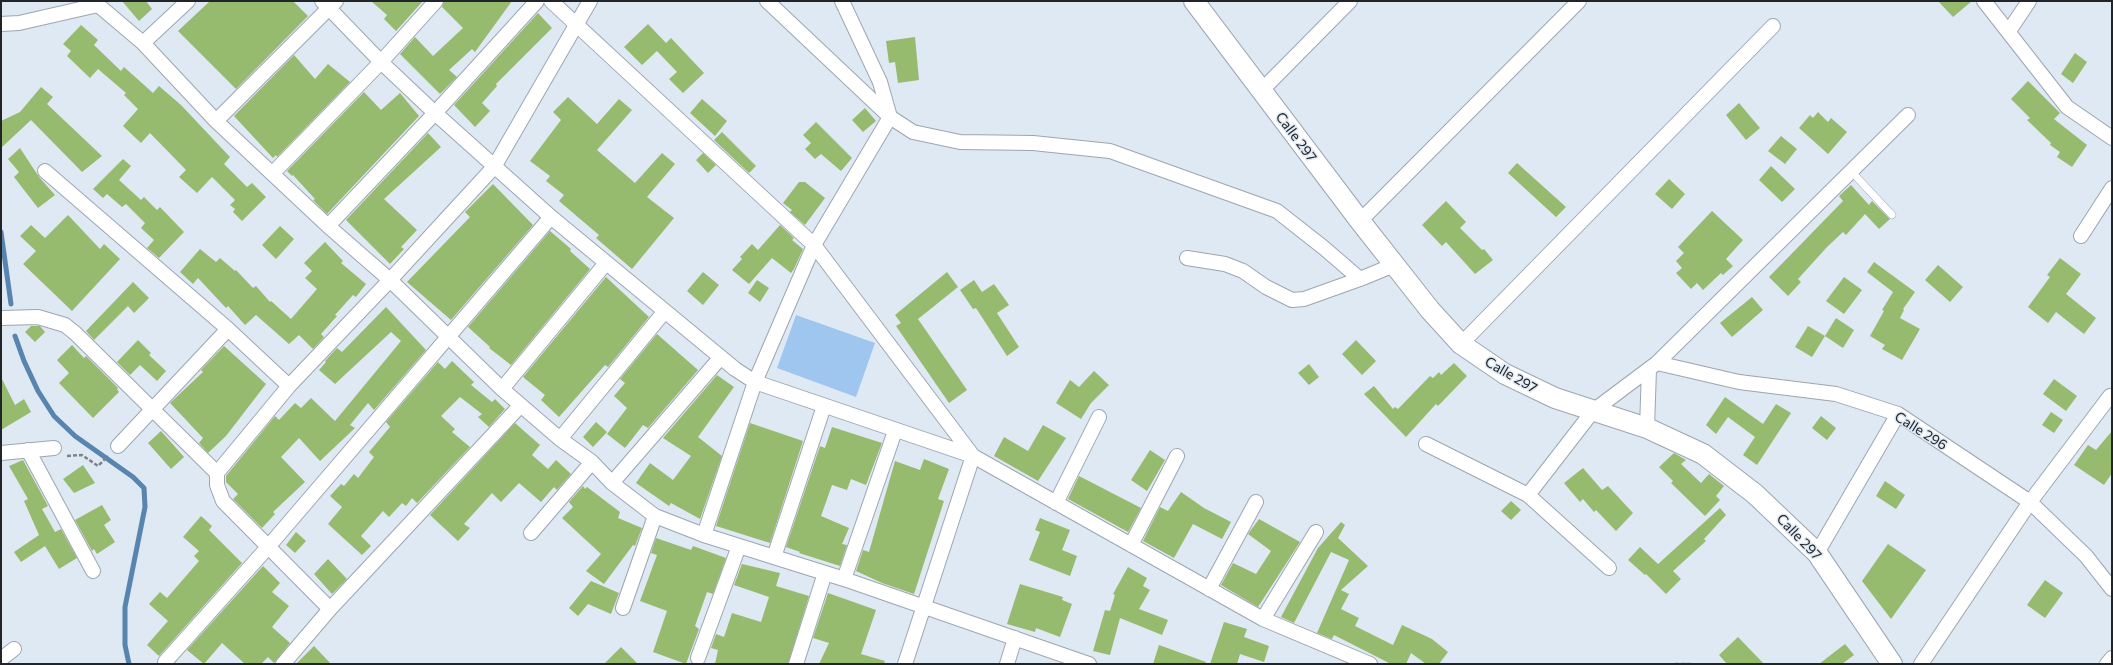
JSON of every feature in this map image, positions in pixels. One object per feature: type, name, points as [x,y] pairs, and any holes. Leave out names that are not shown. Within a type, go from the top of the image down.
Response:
[{"type":"street","points":[[143,43],[188,1]]},
{"type":"street","points":[[273,173],[381,62],[436,1]]},
{"type":"street","points":[[328,226],[435,114],[537,1]]},
{"type":"street","points":[[551,1],[814,245],[973,456]]},
{"type":"street","points":[[330,608],[223,501],[217,485],[217,473],[288,386],[390,280],[494,167],[590,1]]},
{"type":"street","points":[[767,1],[890,117],[913,132],[960,142],[1033,142],[1110,151],[1277,211],[1324,248],[1360,280]]},
{"type":"street","points":[[704,535],[755,382],[814,245],[890,117],[880,82],[842,1]]},
{"type":"street","name":"Calle 297","points":[[1194,1],[1360,222],[1430,310],[1461,344],[1505,374],[1555,398],[1647,428],[1703,454],[1755,494],[1817,553],[1892,664]]},
{"type":"street","points":[[1261,91],[1350,1]]},
{"type":"street","points":[[1360,222],[1579,1]]},
{"type":"street","points":[[1984,1],[2067,107],[2112,138]]},
{"type":"street","points":[[2009,31],[2029,1]]},
{"type":"street","points":[[216,121],[329,4],[381,62],[435,114],[494,167],[551,217],[721,357],[755,382],[895,431],[973,456],[1263,619],[1370,664]]},
{"type":"street","points":[[1,24],[19,23],[98,5],[143,43],[216,121],[328,226],[390,280],[450,337],[502,390],[560,439],[592,462],[612,483],[655,516],[704,535],[844,579],[1089,664]]},
{"type":"street","points":[[1461,344],[1773,26]]},
{"type":"street","points":[[1528,495],[1593,411],[1653,366],[1850,170],[1908,115]]},
{"type":"street","points":[[45,171],[228,329],[288,386]]},
{"type":"street","points":[[2081,236],[2112,188]]},
{"type":"street","points":[[165,662],[268,547],[450,337],[551,217]]},
{"type":"street","points":[[1187,258],[1225,264],[1243,270],[1266,287],[1292,300],[1304,300],[1360,280],[1394,265]]},
{"type":"street","points":[[502,390],[606,262]]},
{"type":"street","points":[[560,439],[666,311]]},
{"type":"street","points":[[1,318],[38,317],[64,325],[75,333],[217,473]]},
{"type":"street","points":[[118,446],[228,329]]},
{"type":"street","points":[[612,483],[721,357]]},
{"type":"street","points":[[1647,428],[1653,366]]},
{"type":"street","name":"Calle 296","points":[[1653,366],[1738,382],[1836,394],[1898,414],[2030,502],[2086,556],[2112,589]]},
{"type":"street","points":[[1921,664],[2030,502],[2110,396]]},
{"type":"street","points":[[283,664],[330,608],[520,406]]},
{"type":"street","points":[[774,557],[824,406]]},
{"type":"street","points":[[1817,553],[1898,414]]},
{"type":"street","points":[[1056,503],[1099,417]]},
{"type":"street","points":[[844,579],[895,431]]},
{"type":"street","points":[[1426,444],[1528,495],[1609,568]]},
{"type":"street","points":[[1,452],[54,448]]},
{"type":"street","points":[[28,450],[94,571]]},
{"type":"street","points":[[905,664],[973,456]]},
{"type":"street","points":[[1131,545],[1177,456]]},
{"type":"street","points":[[531,533],[592,462]]},
{"type":"street","points":[[1209,589],[1256,502]]},
{"type":"street","points":[[624,608],[655,516]]},
{"type":"street","points":[[1263,619],[1316,532]]},
{"type":"street","points":[[698,658],[739,546]]},
{"type":"street","points":[[796,664],[825,573]]},
{"type":"street","points":[[1007,664],[1015,638]]},
{"type":"street","points":[[1,659],[14,649]]},
{"type":"street","points":[[2107,664],[2112,658]]},
{"type":"lane","points":[[1850,170],[1892,215]]},
{"type":"path","points":[[54,448],[64,456],[82,455],[98,466]]},
{"type":"path","points":[[1675,664],[1692,664]]},
{"type":"shaded area","points":[[796,315],[875,343],[856,397],[777,368]]},
{"type":"building","points":[[122,1],[146,1],[152,9],[139,21]]},
{"type":"building","points":[[210,1],[293,1],[308,16],[236,89],[178,31]]},
{"type":"building","points":[[371,1],[423,1],[396,31],[384,19],[387,15]]},
{"type":"building","points":[[444,1],[512,1],[475,52],[472,49],[449,70],[457,77],[440,94],[400,54],[415,37],[433,56],[463,28],[442,7]]},
{"type":"building","points":[[1938,1],[1972,1],[1953,17]]},
{"type":"building","points":[[538,13],[552,28],[496,84],[497,86],[482,103],[490,111],[475,127],[454,105]]},
{"type":"building","points":[[648,24],[666,43],[671,38],[704,73],[683,93],[669,79],[677,72],[657,51],[642,65],[624,47]]},
{"type":"building","points":[[81,25],[98,40],[94,45],[121,71],[124,67],[153,93],[159,86],[181,105],[230,157],[224,164],[247,187],[252,183],[266,197],[242,221],[233,212],[235,209],[230,205],[235,200],[212,177],[197,193],[179,177],[186,170],[150,133],[141,143],[123,126],[138,109],[124,95],[126,93],[98,69],[90,78],[67,56],[71,51],[63,44]]},
{"type":"building","points":[[915,37],[919,80],[898,83],[895,62],[889,63],[886,41]]},
{"type":"building","points":[[2075,53],[2087,62],[2073,83],[2061,74]]},
{"type":"building","points":[[294,55],[315,79],[328,64],[350,82],[277,157],[276,155],[273,158],[234,116]]},
{"type":"building","points":[[2028,81],[2060,113],[2054,119],[2087,145],[2072,167],[2057,157],[2060,152],[2050,145],[2051,143],[2027,120],[2030,118],[2011,99]]},
{"type":"building","points":[[41,87],[53,97],[47,104],[102,156],[82,172],[31,120],[1,148],[1,121],[20,112]]},
{"type":"building","points":[[364,92],[381,110],[400,93],[419,116],[327,214],[313,200],[315,199],[293,175],[292,176],[287,171]]},
{"type":"building","points":[[568,97],[597,124],[619,99],[632,110],[597,150],[635,183],[662,153],[675,164],[647,197],[674,218],[632,269],[596,238],[599,235],[559,201],[564,195],[546,181],[550,176],[530,161],[561,120],[553,112]]},
{"type":"building","points":[[702,99],[727,121],[715,136],[690,113]]},
{"type":"building","points":[[1739,103],[1760,128],[1746,140],[1726,115]]},
{"type":"building","points":[[865,108],[876,121],[863,132],[852,120]]},
{"type":"building","points":[[1818,112],[1828,122],[1831,118],[1847,132],[1828,154],[1799,128],[1810,115],[1813,118]]},
{"type":"building","points":[[816,122],[852,158],[841,171],[821,154],[815,159],[805,149],[811,143],[803,135]]},
{"type":"building","points":[[722,132],[756,166],[749,173],[714,140]]},
{"type":"building","points":[[428,133],[441,147],[384,199],[417,230],[401,247],[404,249],[390,264],[346,220]]},
{"type":"building","points":[[1781,136],[1797,149],[1785,164],[1768,151]]},
{"type":"building","points":[[20,148],[39,177],[55,195],[38,208],[14,177],[19,172],[8,159]]},
{"type":"building","points":[[703,153],[716,165],[708,173],[696,160]]},
{"type":"building","points":[[123,159],[131,166],[119,180],[141,200],[144,197],[157,210],[160,207],[184,232],[159,258],[147,248],[154,240],[141,228],[145,223],[126,204],[122,207],[107,194],[103,198],[93,189]]},
{"type":"building","points":[[1517,163],[1566,207],[1556,217],[1508,173]]},
{"type":"building","points":[[1771,166],[1795,189],[1782,202],[1759,180]]},
{"type":"building","points":[[1669,179],[1685,194],[1672,209],[1655,194]]},
{"type":"building","points":[[799,182],[805,182],[825,198],[805,225],[790,212],[792,210],[783,203]]},
{"type":"building","points":[[493,184],[533,225],[451,320],[407,282],[470,217],[465,212]]},
{"type":"building","points":[[1851,185],[1869,205],[1872,201],[1890,219],[1879,229],[1865,214],[1846,235],[1843,232],[1827,247],[1798,279],[1801,282],[1788,296],[1769,277],[1843,201],[1839,196]]},
{"type":"building","points":[[1446,201],[1466,222],[1460,228],[1482,250],[1484,249],[1493,260],[1475,274],[1446,242],[1442,246],[1422,225]]},
{"type":"building","points":[[1712,211],[1743,240],[1726,259],[1733,266],[1723,275],[1721,273],[1703,290],[1697,283],[1691,289],[1676,273],[1682,268],[1676,261],[1684,253],[1678,247]]},
{"type":"building","points":[[68,215],[100,249],[104,244],[120,259],[72,311],[23,264],[36,251],[20,236],[31,225],[45,238]]},
{"type":"building","points":[[780,225],[794,238],[792,240],[803,249],[794,269],[791,273],[772,258],[749,284],[732,270],[742,259],[740,257],[752,244],[758,250]]},
{"type":"building","points":[[280,226],[294,239],[276,259],[262,245]]},
{"type":"building","points":[[550,231],[571,249],[570,251],[590,269],[511,365],[489,348],[490,347],[468,327]]},
{"type":"building","points":[[325,242],[343,261],[341,263],[366,284],[356,297],[353,295],[335,315],[337,316],[321,334],[324,337],[313,349],[299,335],[289,344],[256,315],[245,325],[228,306],[226,308],[198,278],[193,284],[180,272],[200,249],[216,262],[220,258],[235,271],[236,270],[253,288],[256,286],[270,302],[271,301],[291,319],[317,289],[305,278],[312,271],[304,263]]},
{"type":"building","points":[[2060,258],[2081,274],[2066,294],[2096,318],[2084,334],[2056,312],[2048,323],[2028,307],[2050,277],[2047,275]]},
{"type":"building","points":[[1874,262],[1915,292],[1903,309],[1904,310],[1900,318],[1920,329],[1902,360],[1882,349],[1885,345],[1870,336],[1884,311],[1882,310],[1893,292],[1867,272]]},
{"type":"building","points":[[1938,265],[1963,287],[1950,302],[1925,280]]},
{"type":"building","points":[[703,272],[719,285],[703,305],[687,291]]},
{"type":"building","points":[[947,272],[958,287],[918,319],[967,390],[949,403],[896,326],[901,323],[895,315]]},
{"type":"building","points":[[606,277],[649,317],[608,367],[605,365],[559,417],[541,400],[545,395],[523,377]]},
{"type":"building","points":[[1844,277],[1862,290],[1844,314],[1826,301]]},
{"type":"building","points":[[757,280],[769,288],[760,302],[748,293]]},
{"type":"building","points":[[974,280],[982,292],[994,284],[1009,305],[997,313],[1019,347],[1007,356],[976,308],[973,309],[960,290]]},
{"type":"building","points":[[133,282],[149,298],[134,313],[128,306],[94,340],[86,331]]},
{"type":"building","points":[[1752,297],[1763,310],[1732,337],[1720,323]]},
{"type":"building","points":[[386,307],[426,350],[374,410],[368,403],[350,425],[355,428],[320,461],[299,438],[281,457],[305,482],[273,512],[275,514],[262,528],[233,499],[238,494],[226,482],[226,476],[275,416],[279,420],[295,403],[301,408],[311,398],[335,421],[401,341],[391,332],[335,384],[319,370],[337,348],[342,352]]},
{"type":"building","points":[[1836,318],[1854,330],[1843,348],[1825,336]]},
{"type":"building","points":[[31,326],[40,326],[45,332],[35,342],[25,332]]},
{"type":"building","points":[[1808,326],[1825,336],[1812,357],[1795,347]]},
{"type":"building","points":[[657,334],[698,370],[648,428],[643,425],[625,448],[607,434],[627,408],[614,396],[625,383],[620,379]]},
{"type":"building","points":[[138,340],[151,353],[149,355],[166,371],[157,381],[140,365],[130,375],[117,362]]},
{"type":"building","points":[[1356,340],[1376,361],[1362,375],[1342,354]]},
{"type":"building","points":[[72,345],[84,358],[86,356],[118,388],[117,389],[119,392],[93,418],[59,383],[69,373],[57,360]]},
{"type":"building","points":[[224,346],[266,384],[226,436],[208,453],[199,443],[203,438],[170,403],[203,372],[201,370]]},
{"type":"building","points":[[452,361],[474,382],[471,385],[492,402],[495,399],[505,409],[489,427],[478,417],[482,414],[460,397],[441,416],[455,429],[452,432],[470,447],[417,503],[412,498],[406,506],[402,503],[389,517],[383,511],[361,536],[371,546],[362,555],[328,524],[342,507],[330,496],[341,484],[344,486],[354,474],[358,478],[374,457],[369,452],[390,427],[386,422],[438,362],[445,369]]},
{"type":"building","points":[[1454,363],[1467,376],[1438,406],[1436,404],[1406,437],[1364,394],[1374,386],[1393,409],[1395,407],[1398,409],[1430,376],[1433,378],[1439,372],[1441,375]]},
{"type":"building","points":[[1309,364],[1319,377],[1309,385],[1298,373]]},
{"type":"building","points":[[1094,371],[1109,385],[1091,403],[1081,419],[1056,403],[1070,380],[1079,387]]},
{"type":"building","points":[[717,375],[734,387],[698,437],[722,456],[700,519],[671,503],[669,506],[636,483],[650,463],[673,480],[691,456],[663,438]]},
{"type":"building","points":[[1,377],[15,405],[24,399],[31,412],[1,430]]},
{"type":"building","points":[[2054,379],[2077,396],[2066,411],[2043,394]]},
{"type":"building","points":[[1725,397],[1763,424],[1776,404],[1791,413],[1757,465],[1743,455],[1755,437],[1728,417],[1716,434],[1706,425]]},
{"type":"building","points":[[2051,412],[2063,420],[2054,433],[2042,425]]},
{"type":"building","points":[[1821,416],[1836,428],[1827,440],[1812,428]]},
{"type":"building","points":[[596,422],[607,432],[593,447],[583,437]]},
{"type":"building","points":[[515,423],[540,445],[532,455],[548,469],[556,460],[571,474],[557,490],[554,487],[541,502],[519,483],[501,502],[492,493],[464,524],[470,528],[458,541],[430,515]]},
{"type":"building","points":[[750,423],[803,441],[770,543],[716,526]]},
{"type":"building","points":[[1043,425],[1066,438],[1038,481],[994,456],[1004,437],[1028,451]]},
{"type":"building","points":[[832,427],[882,443],[866,485],[851,479],[847,490],[832,485],[821,516],[849,528],[842,544],[847,545],[840,566],[799,553],[800,552],[786,547],[820,446],[825,448]]},
{"type":"building","points":[[161,431],[184,457],[171,469],[148,443]]},
{"type":"building","points":[[2112,431],[2112,473],[2104,485],[2074,465],[2088,445],[2096,450]]},
{"type":"building","points":[[1150,450],[1165,460],[1147,491],[1131,480]]},
{"type":"building","points":[[1674,453],[1686,460],[1681,464],[1701,483],[1709,474],[1724,486],[1716,496],[1720,500],[1705,516],[1671,483],[1673,481],[1659,467]]},
{"type":"building","points":[[924,459],[949,469],[938,499],[944,501],[914,594],[882,583],[856,571],[863,550],[869,552],[895,461],[920,470]]},
{"type":"building","points":[[23,460],[48,506],[42,509],[55,532],[61,529],[77,558],[59,569],[45,546],[21,562],[14,552],[39,535],[24,501],[28,499],[9,466]]},
{"type":"building","points":[[83,465],[95,483],[74,493],[63,479]]},
{"type":"building","points":[[1583,468],[1602,490],[1608,486],[1633,513],[1616,531],[1596,510],[1594,512],[1583,499],[1580,502],[1564,483]]},
{"type":"building","points":[[1079,476],[1141,508],[1128,532],[1068,499]]},
{"type":"building","points":[[1885,481],[1905,495],[1896,509],[1876,496]]},
{"type":"building","points":[[583,486],[585,489],[587,487],[620,512],[618,518],[642,528],[635,546],[633,545],[604,584],[586,571],[601,554],[562,518],[573,507],[569,502]]},
{"type":"building","points":[[1181,492],[1204,508],[1231,522],[1222,539],[1193,524],[1174,558],[1143,541],[1160,507],[1168,511]]},
{"type":"building","points":[[1511,501],[1521,510],[1511,520],[1501,511]]},
{"type":"building","points":[[102,505],[111,520],[104,525],[115,542],[97,554],[94,549],[92,551],[75,520]]},
{"type":"building","points":[[1720,508],[1726,515],[1704,539],[1706,541],[1673,571],[1681,579],[1666,594],[1646,574],[1645,575],[1628,560],[1640,547],[1658,564]]},
{"type":"building","points":[[201,516],[212,526],[209,530],[242,563],[159,656],[147,645],[168,621],[149,604],[160,592],[167,598],[199,561],[194,556],[199,551],[183,537]]},
{"type":"building","points":[[1040,518],[1070,530],[1062,550],[1077,556],[1070,576],[1029,560],[1040,532],[1035,530]]},
{"type":"building","points":[[1259,519],[1300,542],[1258,607],[1221,585],[1233,563],[1256,574],[1271,551],[1248,534]]},
{"type":"building","points":[[1341,522],[1345,525],[1338,538],[1368,566],[1341,590],[1349,594],[1341,609],[1359,618],[1355,626],[1393,645],[1402,625],[1432,639],[1448,652],[1439,664],[1426,664],[1411,653],[1406,664],[1391,664],[1334,635],[1332,639],[1317,633],[1349,560],[1331,552],[1294,623],[1281,617],[1318,548]]},
{"type":"building","points":[[296,532],[306,541],[295,553],[286,545]]},
{"type":"building","points":[[656,538],[691,550],[693,546],[726,558],[713,594],[707,592],[695,626],[699,629],[686,664],[653,652],[667,611],[640,601],[657,555],[651,553]]},
{"type":"building","points":[[1888,544],[1926,570],[1891,619],[1862,581]]},
{"type":"building","points":[[328,559],[347,579],[332,594],[314,574]]},
{"type":"building","points":[[742,564],[780,573],[776,586],[809,596],[788,664],[715,664],[718,650],[711,648],[716,634],[724,637],[732,613],[761,622],[769,597],[734,585]]},
{"type":"building","points":[[263,566],[280,583],[272,592],[289,606],[272,627],[290,643],[274,663],[268,657],[261,664],[245,664],[222,643],[204,664],[187,650]]},
{"type":"building","points":[[1128,567],[1147,578],[1143,586],[1150,590],[1139,609],[1168,620],[1162,635],[1120,618],[1110,655],[1093,651],[1105,610],[1110,611],[1115,595],[1113,594]]},
{"type":"building","points":[[2045,580],[2063,593],[2045,618],[2027,605]]},
{"type":"building","points":[[591,581],[619,593],[611,614],[588,604],[578,616],[569,608]]},
{"type":"building","points":[[1020,584],[1063,597],[1062,600],[1072,604],[1060,637],[1036,628],[1035,632],[1007,624]]},
{"type":"building","points":[[828,593],[876,610],[861,654],[885,661],[884,664],[819,664],[829,643],[813,638]]},
{"type":"building","points":[[1224,622],[1247,629],[1244,637],[1269,646],[1264,662],[1240,654],[1237,664],[1210,664]]},
{"type":"building","points":[[1738,637],[1764,664],[1727,664],[1719,655]]},
{"type":"building","points":[[1845,644],[1854,655],[1842,664],[1819,664]]},
{"type":"building","points":[[1159,645],[1206,662],[1205,664],[1153,664]]},
{"type":"building","points":[[314,646],[331,664],[296,664]]},
{"type":"building","points":[[621,647],[638,664],[604,664]]},
{"type":"waterway","points":[[1,232],[11,304]]},
{"type":"waterway","points":[[15,336],[24,361],[38,391],[54,416],[75,436],[133,477],[144,488],[145,507],[125,607],[125,645],[129,664]]}]
